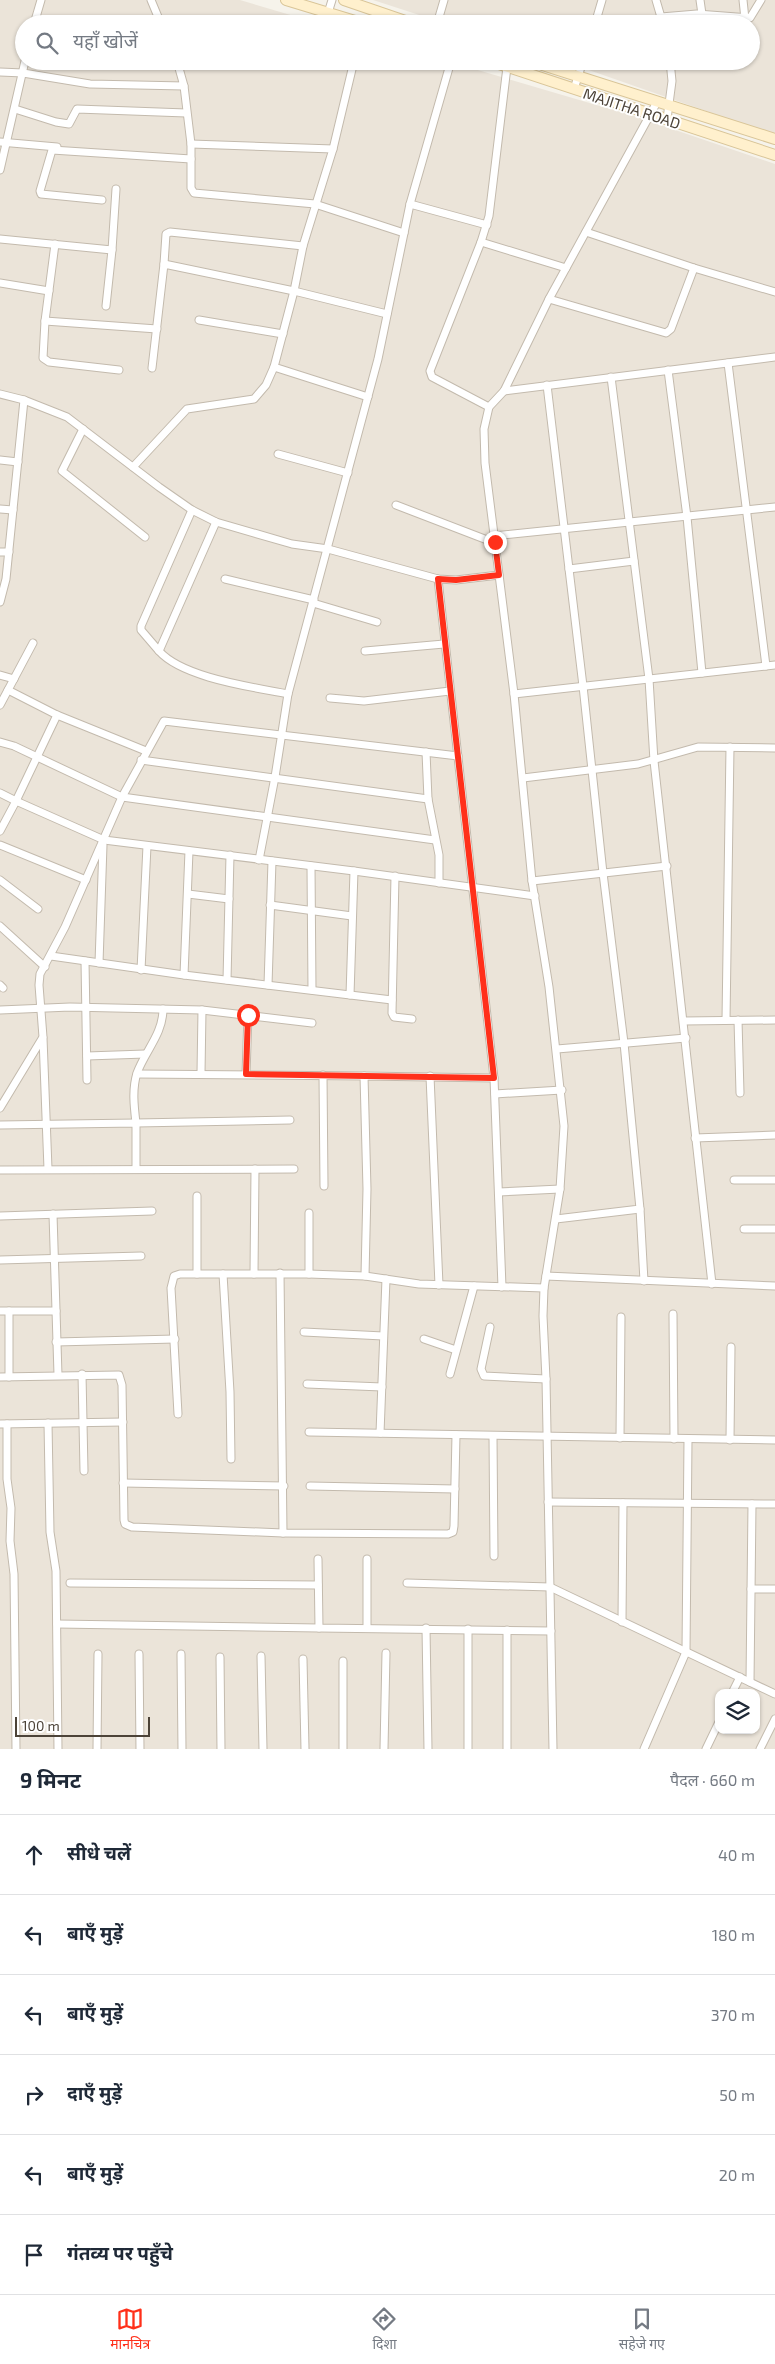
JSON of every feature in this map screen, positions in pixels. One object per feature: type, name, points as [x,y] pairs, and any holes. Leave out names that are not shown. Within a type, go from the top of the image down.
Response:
[{"type":"main road","points":[[286,0],[335,15]]},
{"type":"main road","points":[[344,0],[388,15]]},
{"type":"main road","name":"MAJITHA ROAD","points":[[516,70],[775,155]]},
{"type":"main road","name":"MAJITHA ROAD","points":[[559,70],[775,139]]},
{"type":"street","points":[[37,15],[41,0]]},
{"type":"street","points":[[151,0],[157,15]]},
{"type":"street","points":[[328,13],[332,0]]},
{"type":"street","points":[[440,15],[444,0]]},
{"type":"street","points":[[598,15],[602,0]]},
{"type":"street","points":[[656,0],[660,15]]},
{"type":"street","points":[[700,0],[702,14]]},
{"type":"street","points":[[743,0],[745,15]]},
{"type":"street","points":[[754,15],[761,0]]},
{"type":"street","points":[[695,15],[711,15]]},
{"type":"street","points":[[0,170],[4,142],[15,109],[24,70]]},
{"type":"street","points":[[179,70],[184,86],[191,144],[191,188],[194,193],[315,204],[404,233]]},
{"type":"street","points":[[133,467],[188,409],[254,399],[266,385],[274,367],[283,334],[303,246],[333,149],[352,70]]},
{"type":"street","points":[[259,860],[288,694],[368,397],[410,204],[448,70]]},
{"type":"street","points":[[489,407],[432,377],[430,371],[487,225],[507,70]]},
{"type":"street","points":[[574,89],[580,70]]},
{"type":"street","points":[[667,119],[672,81],[671,70]]},
{"type":"street","points":[[0,72],[23,73],[90,84],[184,86]]},
{"type":"street","points":[[553,1749],[546,1379],[543,1316],[544,1288],[560,1189],[564,1126],[557,1049],[532,881],[514,694],[485,462],[484,429],[489,407],[504,391],[549,299],[657,102]]},
{"type":"street","points":[[15,109],[69,124],[77,109],[186,113]]},
{"type":"street","points":[[4,142],[149,156]]},
{"type":"street","points":[[191,144],[333,149]]},
{"type":"street","points":[[102,200],[41,194],[40,191],[52,150],[190,158]]},
{"type":"street","points":[[106,306],[116,189]]},
{"type":"street","points":[[410,204],[487,225]]},
{"type":"street","points":[[152,368],[166,234],[170,232],[303,246]]},
{"type":"street","points":[[586,232],[694,268],[775,292]]},
{"type":"street","points":[[0,239],[112,250]]},
{"type":"street","points":[[481,242],[566,268]]},
{"type":"street","points":[[55,244],[42,354],[45,360],[119,370]]},
{"type":"street","points":[[164,264],[294,291],[387,314]]},
{"type":"street","points":[[549,299],[666,332],[671,329],[694,268]]},
{"type":"street","points":[[0,283],[49,292]]},
{"type":"street","points":[[45,320],[157,329]]},
{"type":"street","points":[[199,320],[283,334]]},
{"type":"street","points":[[504,391],[775,358]]},
{"type":"street","points":[[728,363],[766,666]]},
{"type":"street","points":[[274,367],[368,397]]},
{"type":"street","points":[[668,370],[687,517],[702,673]]},
{"type":"street","points":[[611,377],[649,679],[654,761],[712,1284]]},
{"type":"street","points":[[547,385],[624,1043],[640,1209],[644,1281]]},
{"type":"street","points":[[0,394],[60,412],[192,510],[216,522],[292,544],[328,549],[438,579],[456,580],[499,575]]},
{"type":"street","points":[[1,598],[9,552],[24,400]]},
{"type":"street","points":[[83,429],[62,471],[145,538]]},
{"type":"street","points":[[278,454],[348,473]]},
{"type":"street","points":[[0,460],[18,462]]},
{"type":"street","points":[[396,505],[495,539],[775,507]]},
{"type":"street","points":[[0,509],[13,510]]},
{"type":"street","points":[[192,510],[140,626],[141,630],[165,658],[175,663],[216,679],[288,694]]},
{"type":"street","points":[[159,651],[216,522]]},
{"type":"street","points":[[0,552],[9,552]]},
{"type":"street","points":[[569,569],[634,561]]},
{"type":"street","points":[[225,579],[313,601],[377,622]]},
{"type":"street","points":[[438,579],[494,1078],[500,1192],[502,1287]]},
{"type":"street","points":[[0,705],[33,643]]},
{"type":"street","points":[[365,651],[444,644]]},
{"type":"street","points":[[514,694],[775,665]]},
{"type":"street","points":[[0,675],[14,679]]},
{"type":"street","points":[[8,690],[57,714],[146,752]]},
{"type":"street","points":[[330,698],[364,701],[450,691]]},
{"type":"street","points":[[0,831],[57,714]]},
{"type":"street","points":[[48,1169],[39,979],[104,841],[122,797],[161,723],[166,720],[458,756]]},
{"type":"street","points":[[0,742],[37,757],[122,797],[435,840]]},
{"type":"street","points":[[523,778],[654,761],[698,747],[775,748]]},
{"type":"street","points":[[726,1020],[730,748]]},
{"type":"street","points":[[426,752],[428,799],[439,856],[439,883]]},
{"type":"street","points":[[141,760],[428,799]]},
{"type":"street","points":[[0,793],[104,841],[395,876],[535,896]]},
{"type":"street","points":[[99,963],[104,841]]},
{"type":"street","points":[[0,844],[86,880]]},
{"type":"street","points":[[141,970],[146,846]]},
{"type":"street","points":[[184,975],[189,851]]},
{"type":"street","points":[[227,980],[230,855]]},
{"type":"street","points":[[268,985],[272,861]]},
{"type":"street","points":[[311,866],[312,990]]},
{"type":"street","points":[[532,881],[667,866]]},
{"type":"street","points":[[350,995],[354,871]]},
{"type":"street","points":[[395,876],[392,1016],[412,1019]]},
{"type":"street","points":[[0,880],[38,908]]},
{"type":"street","points":[[188,894],[229,900]]},
{"type":"street","points":[[270,905],[352,916]]},
{"type":"street","points":[[0,926],[45,967]]},
{"type":"street","points":[[51,956],[141,970],[392,1000]]},
{"type":"street","points":[[85,961],[87,1080]]},
{"type":"street","points":[[0,1010],[86,1007],[202,1010],[312,1022]]},
{"type":"street","points":[[136,1169],[134,1091],[137,1074],[160,1029],[163,1009]]},
{"type":"street","points":[[201,1073],[202,1010]]},
{"type":"street","points":[[246,1074],[248,1015]]},
{"type":"street","points":[[738,1020],[740,1093]]},
{"type":"street","points":[[684,1021],[775,1020]]},
{"type":"street","points":[[0,1108],[43,1037]]},
{"type":"street","points":[[557,1049],[686,1038]]},
{"type":"street","points":[[87,1056],[146,1054]]},
{"type":"street","points":[[137,1074],[201,1073],[494,1078]]},
{"type":"street","points":[[323,1075],[324,1186]]},
{"type":"street","points":[[364,1076],[367,1189],[365,1276]]},
{"type":"street","points":[[430,1076],[439,1284]]},
{"type":"street","points":[[495,1094],[562,1090]]},
{"type":"street","points":[[0,1125],[290,1120]]},
{"type":"street","points":[[695,1138],[775,1135]]},
{"type":"street","points":[[254,1274],[255,1169]]},
{"type":"street","points":[[0,1170],[294,1169]]},
{"type":"street","points":[[734,1180],[775,1180]]},
{"type":"street","points":[[500,1192],[560,1189]]},
{"type":"street","points":[[197,1196],[197,1274]]},
{"type":"street","points":[[556,1219],[640,1209]]},
{"type":"street","points":[[0,1216],[152,1211]]},
{"type":"street","points":[[309,1213],[309,1274]]},
{"type":"street","points":[[54,1214],[58,1375]]},
{"type":"street","points":[[744,1229],[775,1229]]},
{"type":"street","points":[[0,1260],[141,1256]]},
{"type":"street","points":[[280,1273],[284,1486],[283,1533]]},
{"type":"street","points":[[178,1414],[172,1281],[174,1276],[180,1274],[280,1273],[365,1276],[404,1283],[544,1288]]},
{"type":"street","points":[[223,1274],[230,1392],[230,1459]]},
{"type":"street","points":[[546,1276],[775,1286]]},
{"type":"street","points":[[380,1433],[386,1279]]},
{"type":"street","points":[[450,1374],[474,1286]]},
{"type":"street","points":[[0,1311],[56,1311]]},
{"type":"street","points":[[9,1311],[9,1377]]},
{"type":"street","points":[[672,1314],[674,1439]]},
{"type":"street","points":[[620,1438],[621,1317]]},
{"type":"street","points":[[490,1328],[481,1369],[484,1376],[546,1379]]},
{"type":"street","points":[[304,1332],[383,1336]]},
{"type":"street","points":[[56,1342],[175,1339]]},
{"type":"street","points":[[424,1339],[456,1350]]},
{"type":"street","points":[[730,1440],[731,1347]]},
{"type":"street","points":[[0,1377],[82,1374],[119,1375],[122,1385],[124,1520],[128,1526],[283,1533],[448,1534],[453,1532],[454,1526],[456,1435]]},
{"type":"street","points":[[82,1374],[84,1471]]},
{"type":"street","points":[[308,1384],[382,1387]]},
{"type":"street","points":[[16,1749],[14,1574],[13,1556],[10,1546],[11,1508],[3,1476],[4,1424],[123,1422]]},
{"type":"street","points":[[48,1424],[50,1532],[56,1565],[58,1749]]},
{"type":"street","points":[[309,1432],[775,1440]]},
{"type":"street","points":[[493,1436],[494,1556]]},
{"type":"street","points":[[644,1749],[686,1652],[688,1440]]},
{"type":"street","points":[[123,1483],[284,1486]]},
{"type":"street","points":[[310,1486],[455,1489]]},
{"type":"street","points":[[548,1502],[775,1504]]},
{"type":"street","points":[[622,1622],[623,1503]]},
{"type":"street","points":[[750,1682],[752,1504]]},
{"type":"street","points":[[318,1559],[319,1628]]},
{"type":"street","points":[[366,1559],[367,1628]]},
{"type":"street","points":[[70,1583],[318,1586]]},
{"type":"street","points":[[407,1583],[550,1587],[775,1694]]},
{"type":"street","points":[[751,1589],[775,1589]]},
{"type":"street","points":[[57,1624],[551,1631]]},
{"type":"street","points":[[426,1628],[428,1749]]},
{"type":"street","points":[[468,1629],[468,1749]]},
{"type":"street","points":[[507,1630],[507,1749]]},
{"type":"street","points":[[384,1749],[386,1653]]},
{"type":"street","points":[[97,1749],[98,1654]]},
{"type":"street","points":[[140,1654],[140,1749]]},
{"type":"street","points":[[181,1654],[182,1749]]},
{"type":"street","points":[[261,1656],[263,1749]]},
{"type":"street","points":[[220,1657],[221,1749]]},
{"type":"street","points":[[303,1659],[305,1749]]},
{"type":"street","points":[[343,1660],[343,1749]]},
{"type":"street","points":[[734,1689],[740,1677]]},
{"type":"street","points":[[760,1749],[775,1719]]},
{"type":"street","points":[[706,1749],[715,1730]]},
{"type":"shaded area","points":[[0,0],[240,0],[291,15],[15,15],[15,70],[478,70],[637,117],[775,164],[775,1749],[0,1749]]},
{"type":"shaded area","points":[[373,0],[775,0],[775,135],[589,70],[760,70],[760,15],[419,15]]},
{"type":"route","points":[[248,1015],[246,1074],[494,1078],[438,579],[456,580],[499,575],[495,542]]}]
